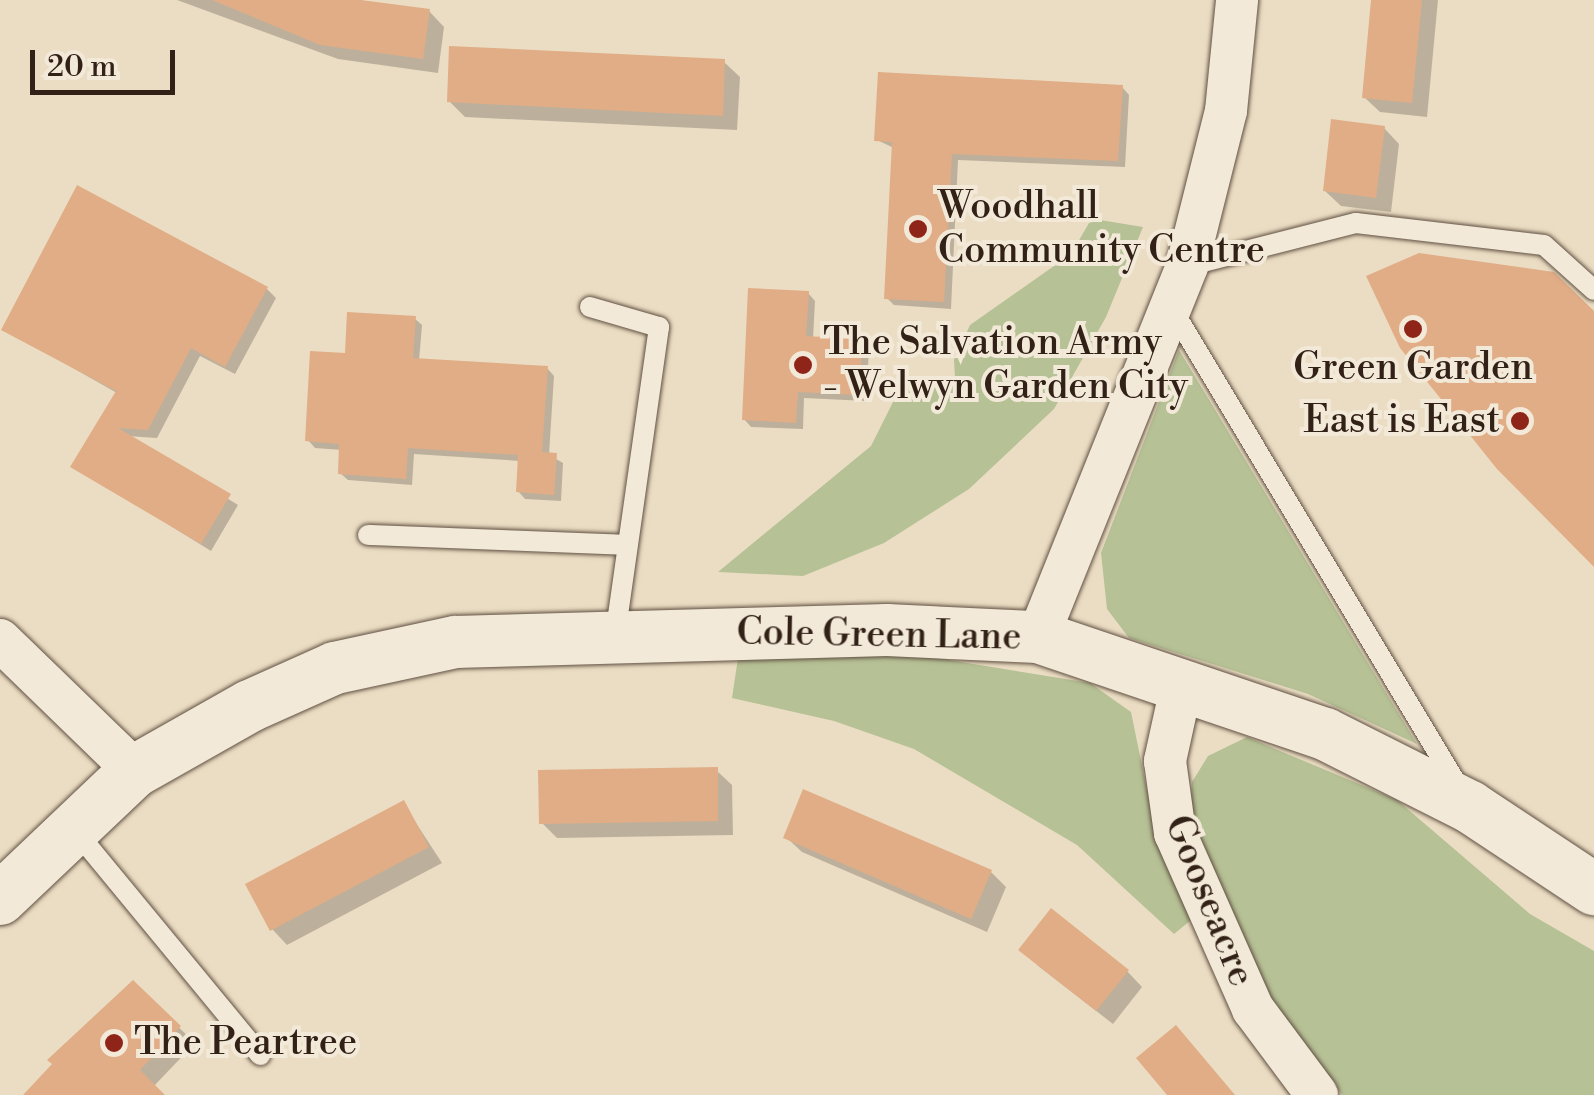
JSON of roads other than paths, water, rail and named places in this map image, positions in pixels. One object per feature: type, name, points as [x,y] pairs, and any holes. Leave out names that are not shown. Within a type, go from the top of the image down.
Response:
[{"type":"street","points":[[1038,637],[1178,284],[1223,127],[1237,0]]},
{"type":"street","name":"Cole Green Lane","points":[[0,899],[72,827],[135,772],[250,706],[366,660],[455,642],[887,630],[1038,637],[1325,734],[1470,807],[1594,888]]},
{"type":"street","points":[[0,640],[135,772]]},
{"type":"street","name":"Gooseacre","points":[[1181,688],[1166,761],[1175,832],[1253,1009],[1317,1095]]},
{"type":"lane","points":[[1470,807],[1178,284],[1356,223],[1544,245],[1594,290]]},
{"type":"lane","points":[[590,307],[659,326],[614,635]]},
{"type":"lane","points":[[368,535],[626,545]]},
{"type":"lane","points":[[72,827],[260,1055]]},
{"type":"place","name":"Woodhall Community Centre","points":[[918,229]]},
{"type":"place","name":"Green Garden","points":[[1413,329]]},
{"type":"place","name":"The Salvation Army - Welwyn Garden City","points":[[803,365]]},
{"type":"place","name":"East is East","points":[[1520,421]]},
{"type":"place","name":"The Peartree","points":[[114,1043]]}]
